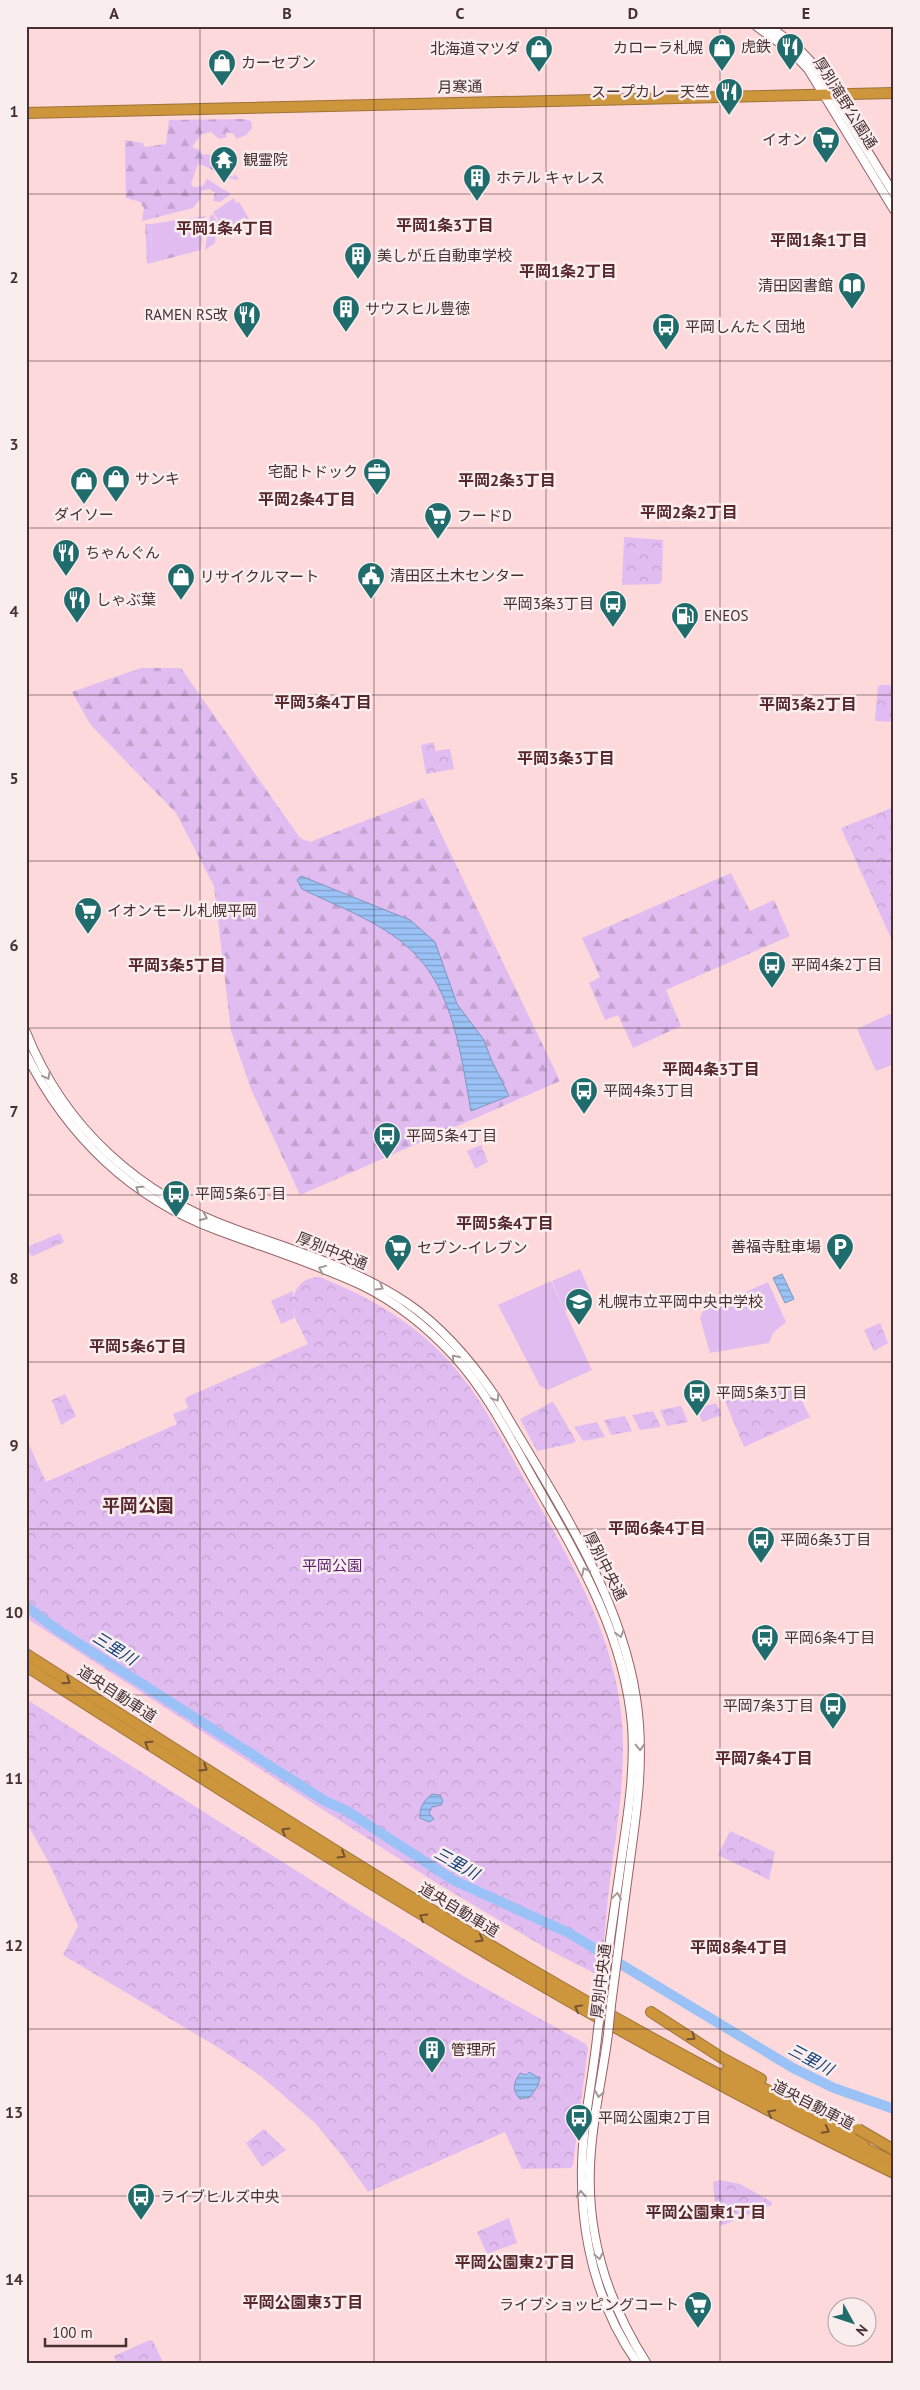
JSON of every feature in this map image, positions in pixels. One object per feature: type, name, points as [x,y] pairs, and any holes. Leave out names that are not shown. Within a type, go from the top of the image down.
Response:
[{"type":"highway","name":"月寒通","points":[[26,113],[392,103],[894,94]]},
{"type":"highway","name":"道央自動車道","points":[[26,1654],[419,1903],[570,1992],[825,2130],[894,2162]]},
{"type":"highway","name":"道央自動車道","points":[[26,1666],[409,1909],[583,2011],[798,2127],[894,2173]]},
{"type":"highway","points":[[651,2012],[740,2068],[858,2129],[894,2150]]},
{"type":"highway","points":[[659,2041],[740,2076],[874,2143],[894,2150]]},
{"type":"highway","points":[[798,2127],[847,2157],[894,2180]]},
{"type":"main road","name":"厚別滝野公園通","points":[[756,26],[802,60],[829,96]]},
{"type":"main road","name":"厚別滝野公園通","points":[[768,26],[806,56],[880,178],[894,210]]},
{"type":"main road","name":"厚別滝野公園通","points":[[880,178],[894,194]]},
{"type":"main road","name":"厚別中央通","points":[[26,1032],[35,1055],[73,1117],[109,1155],[129,1172],[171,1200],[195,1212],[345,1269],[374,1283],[406,1302],[450,1339],[480,1374],[497,1399],[595,1571],[615,1617],[633,1684],[638,1715],[640,1764],[638,1803],[591,2151],[592,2212],[599,2260],[606,2284],[624,2327],[647,2364]]},
{"type":"main road","name":"厚別中央通","points":[[26,1054],[59,1112],[86,1144],[122,1177],[163,1205],[188,1218],[339,1276],[383,1297],[433,1335],[467,1371],[483,1393],[589,1578],[608,1622],[622,1667],[632,1727],[632,1762],[630,1802],[585,2124],[581,2172],[582,2210],[586,2238],[600,2289],[617,2331],[638,2364]]},
{"type":"green space","points":[[244,119],[251,121],[252,128],[246,135],[236,139],[234,134],[226,132],[227,137],[219,139],[211,132],[202,134],[193,145],[193,148],[200,150],[202,154],[219,156],[218,159],[221,162],[230,159],[228,166],[230,176],[233,177],[235,174],[238,180],[226,177],[198,164],[191,183],[193,187],[203,186],[207,179],[231,194],[220,202],[213,201],[215,192],[209,189],[201,191],[201,198],[193,208],[142,221],[144,208],[140,202],[126,198],[125,140],[143,143],[145,147],[166,144],[169,120]]},
{"type":"green space","points":[[234,198],[236,203],[239,202],[249,219],[247,220],[244,217],[231,227],[224,224],[221,225],[213,212]]},
{"type":"green space","points":[[213,214],[219,226],[216,228],[215,243],[205,250],[210,216]]},
{"type":"green space","points":[[205,216],[201,247],[152,260],[151,224]]},
{"type":"green space","points":[[145,224],[151,224],[152,260],[199,246],[201,250],[147,264]]},
{"type":"green space","points":[[624,537],[663,540],[662,581],[659,584],[622,585]]},
{"type":"green space","points":[[141,668],[181,668],[300,838],[310,842],[424,798],[560,1081],[300,1195],[251,1089],[231,1031],[214,886],[176,813],[90,724],[72,692]]},
{"type":"green space","points":[[881,685],[894,685],[894,722],[876,721],[875,719],[878,687]]},
{"type":"green space","points":[[434,742],[435,751],[450,749],[454,769],[426,774],[421,745]]},
{"type":"green space","points":[[894,807],[894,936],[891,938],[841,828]]},
{"type":"green space","points":[[731,873],[750,911],[774,900],[790,936],[666,990],[681,1026],[633,1048],[618,1015],[605,1020],[589,983],[600,977],[582,938]]},
{"type":"green space","points":[[894,1012],[894,1064],[876,1071],[857,1029]]},
{"type":"green space","points":[[481,1145],[488,1162],[475,1169],[467,1151]]},
{"type":"green space","points":[[60,1233],[64,1242],[33,1256],[30,1255],[27,1247]]},
{"type":"green space","points":[[580,1269],[593,1299],[565,1311],[552,1281]]},
{"type":"green space","name":"平岡公園","points":[[319,1277],[350,1290],[408,1324],[434,1346],[461,1375],[494,1424],[556,1535],[572,1564],[599,1624],[617,1688],[623,1741],[620,1801],[600,1971],[594,1973],[549,1950],[435,1882],[26,1618],[26,1438],[46,1482],[177,1424],[173,1414],[188,1408],[185,1399],[187,1397],[308,1344],[295,1318],[293,1306],[294,1318],[281,1324],[271,1301],[293,1291],[293,1299],[297,1289],[305,1280]]},
{"type":"green space","points":[[551,1281],[592,1370],[548,1390],[540,1386],[498,1305]]},
{"type":"green space","points":[[768,1282],[786,1322],[773,1333],[769,1343],[710,1353],[700,1318],[703,1311]]},
{"type":"green space","points":[[880,1323],[888,1343],[874,1351],[864,1330]]},
{"type":"green space","points":[[795,1387],[810,1417],[744,1447],[725,1401]]},
{"type":"green space","points":[[65,1394],[76,1416],[61,1425],[52,1400]]},
{"type":"green space","points":[[552,1402],[576,1441],[537,1451],[520,1419]]},
{"type":"green space","points":[[716,1403],[722,1415],[702,1422],[697,1408]]},
{"type":"green space","points":[[681,1406],[688,1422],[667,1426],[660,1410]]},
{"type":"green space","points":[[653,1411],[661,1427],[640,1430],[632,1415]]},
{"type":"green space","points":[[625,1416],[632,1431],[611,1435],[604,1420]]},
{"type":"green space","points":[[597,1422],[605,1437],[583,1441],[574,1427]]},
{"type":"green space","points":[[26,1699],[465,1977],[586,2044],[588,2048],[573,2165],[571,2168],[522,2169],[505,2132],[368,2192],[315,2123],[261,2076],[219,2048],[63,1955],[78,1926],[48,1861],[26,1822]]},
{"type":"green space","points":[[730,1831],[775,1852],[769,1880],[718,1855]]},
{"type":"green space","points":[[264,2129],[286,2150],[262,2167],[246,2143]]},
{"type":"green space","points":[[720,2180],[740,2184],[772,2202],[772,2205],[721,2226],[716,2213],[713,2182]]},
{"type":"green space","points":[[509,2218],[517,2243],[487,2254],[477,2232]]},
{"type":"green space","points":[[150,2340],[153,2341],[162,2360],[161,2364],[118,2364],[114,2356]]},
{"type":"water","points":[[301,876],[410,920],[435,942],[457,1004],[484,1040],[509,1096],[471,1111],[453,1025],[437,984],[426,966],[411,950],[387,931],[302,889],[297,880]]},
{"type":"water","points":[[782,1274],[794,1299],[785,1303],[773,1278]]},
{"type":"water","points":[[432,1794],[440,1795],[443,1801],[441,1805],[432,1807],[429,1813],[434,1819],[429,1822],[420,1818],[420,1811]]},
{"type":"water","points":[[529,2072],[540,2077],[538,2086],[530,2097],[520,2099],[514,2089],[515,2083],[520,2073],[526,2075]]},
{"type":"waterway","name":"三里川","points":[[26,1606],[56,1629],[325,1801],[347,1811],[453,1880],[569,1933],[793,2068],[834,2088],[894,2109]]},
{"type":"place","name":"虎鉄","points":[[790,71]]},
{"type":"place","name":"カローラ札幌","points":[[722,72]]},
{"type":"place","name":"北海道マツダ","points":[[539,73]]},
{"type":"place","name":"カーセブン","points":[[222,87]]},
{"type":"place","name":"スープカレー天竺","points":[[729,116]]},
{"type":"place","name":"イオン","points":[[826,164]]},
{"type":"place","name":"観霊院","points":[[224,184]]},
{"type":"place","name":"ホテル キャレス","points":[[477,202]]},
{"type":"place","name":"美しが丘自動車学校","points":[[358,280]]},
{"type":"place","name":"清田図書館","points":[[852,310]]},
{"type":"place","name":"サウスヒル豊徳","points":[[346,333]]},
{"type":"place","name":"RAMEN RS改","points":[[247,339]]},
{"type":"place","name":"平岡しんたく団地","points":[[666,351]]},
{"type":"place","name":"宅配トドック","points":[[377,496]]},
{"type":"place","name":"サンキ","points":[[116,503]]},
{"type":"place","name":"ダイソー","points":[[84,505]]},
{"type":"place","name":"フードD","points":[[438,540]]},
{"type":"place","name":"ちゃんぐん","points":[[66,577]]},
{"type":"place","name":"清田区土木センター","points":[[371,600]]},
{"type":"place","name":"リサイクルマート","points":[[181,601]]},
{"type":"place","name":"しゃぶ葉","points":[[77,624]]},
{"type":"place","name":"平岡3条3丁目","points":[[613,628]]},
{"type":"place","name":"ENEOS","points":[[685,640]]},
{"type":"place","name":"イオンモール札幌平岡","points":[[88,935]]},
{"type":"place","name":"平岡4条2丁目","points":[[772,989]]},
{"type":"place","name":"平岡4条3丁目","points":[[584,1115]]},
{"type":"place","name":"平岡5条4丁目","points":[[387,1160]]},
{"type":"place","name":"平岡5条6丁目","points":[[176,1218]]},
{"type":"place","name":"善福寺駐車場","points":[[840,1271]]},
{"type":"place","name":"セブン-イレブン","points":[[398,1272]]},
{"type":"place","name":"札幌市立平岡中央中学校","points":[[579,1326]]},
{"type":"place","name":"平岡5条3丁目","points":[[697,1417]]},
{"type":"place","name":"平岡6条3丁目","points":[[761,1564]]},
{"type":"place","name":"平岡6条4丁目","points":[[765,1662]]},
{"type":"place","name":"平岡7条3丁目","points":[[833,1730]]},
{"type":"place","name":"管理所","points":[[432,2074]]},
{"type":"place","name":"平岡公園東2丁目","points":[[579,2142]]},
{"type":"place","name":"ライブヒルズ中央","points":[[141,2221]]},
{"type":"place","name":"ライブショッピングコート","points":[[698,2329]]},
{"type":"district","name":"平岡1条3丁目","points":[[445,225]]},
{"type":"district","name":"平岡1条4丁目","points":[[225,228]]},
{"type":"district","name":"平岡1条1丁目","points":[[819,240]]},
{"type":"district","name":"平岡1条2丁目","points":[[568,271]]},
{"type":"district","name":"平岡2条3丁目","points":[[507,480]]},
{"type":"district","name":"平岡2条4丁目","points":[[307,499]]},
{"type":"district","name":"平岡2条2丁目","points":[[689,512]]},
{"type":"district","name":"平岡3条4丁目","points":[[323,702]]},
{"type":"district","name":"平岡3条2丁目","points":[[808,704]]},
{"type":"district","name":"平岡3条3丁目","points":[[566,758]]},
{"type":"district","name":"平岡3条5丁目","points":[[177,965]]},
{"type":"district","name":"平岡4条3丁目","points":[[711,1069]]},
{"type":"district","name":"平岡5条4丁目","points":[[505,1223]]},
{"type":"district","name":"平岡5条6丁目","points":[[138,1346]]},
{"type":"district","name":"平岡公園","points":[[138,1506]]},
{"type":"district","name":"平岡6条4丁目","points":[[657,1528]]},
{"type":"district","name":"平岡7条4丁目","points":[[764,1758]]},
{"type":"district","name":"平岡8条4丁目","points":[[739,1947]]},
{"type":"district","name":"平岡公園東1丁目","points":[[706,2212]]},
{"type":"district","name":"平岡公園東2丁目","points":[[515,2262]]},
{"type":"district","name":"平岡公園東3丁目","points":[[303,2302]]}]
